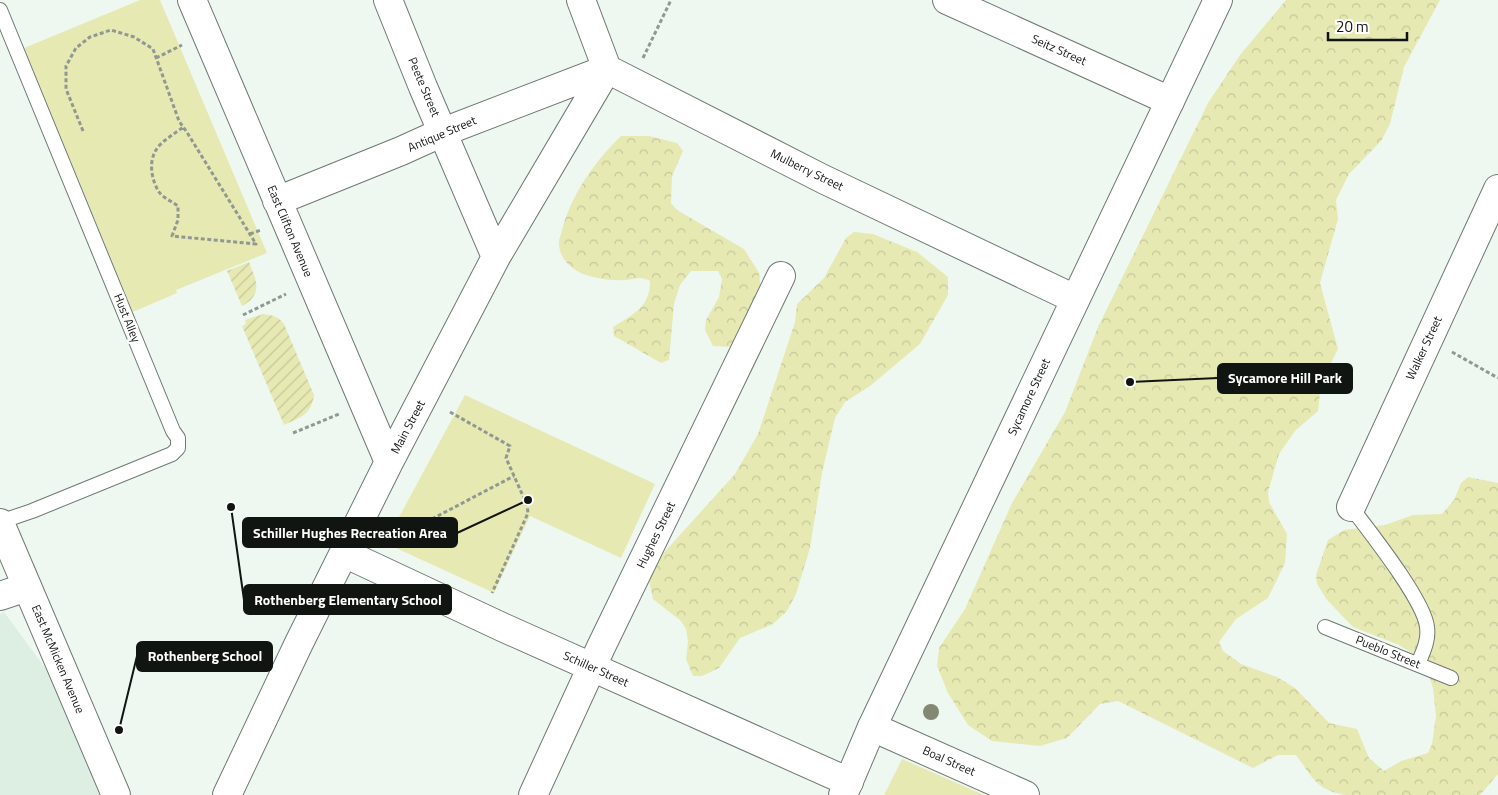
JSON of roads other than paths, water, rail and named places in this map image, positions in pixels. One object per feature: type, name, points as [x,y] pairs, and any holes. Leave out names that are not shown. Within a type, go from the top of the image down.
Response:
[{"type":"street","name":"East Clifton Avenue","points":[[192,0],[389,462]]},
{"type":"street","name":"Peete Street","points":[[388,0],[496,257]]},
{"type":"street","points":[[580,0],[607,69]]},
{"type":"street","name":"Seitz Street","points":[[947,0],[1170,101]]},
{"type":"street","name":"Sycamore Street","points":[[846,789],[872,727],[1218,0]]},
{"type":"street","name":"Antique Street","points":[[277,200],[402,151],[443,132],[607,69]]},
{"type":"street","name":"Main Street","points":[[227,795],[389,462],[496,257],[607,69]]},
{"type":"street","name":"Mulberry Street","points":[[607,69],[823,179],[1076,299]]},
{"type":"street","name":"Walker Street","points":[[1351,507],[1498,189]]},
{"type":"street","name":"Hughes Street","points":[[533,795],[592,667],[781,276]]},
{"type":"street","name":"East McMicken Avenue","points":[[0,522],[116,795]]},
{"type":"street","name":"Schiller Street","points":[[344,553],[592,667],[846,789]]},
{"type":"street","points":[[0,596],[27,587]]},
{"type":"street","name":"Boal Street","points":[[872,727],[1023,795]]},
{"type":"lane","name":"Hust Alley","points":[[0,10],[173,432],[178,438],[178,448],[172,454],[32,511],[0,522]]},
{"type":"lane","points":[[1351,507],[1409,588],[1422,611],[1427,625],[1427,640],[1418,664]]},
{"type":"lane","name":"Pueblo Street","points":[[1325,627],[1451,678]]},
{"type":"place","name":"Sycamore Hill Park","points":[[1130,382]]},
{"type":"place","name":"Schiller Hughes Recreation Area","points":[[528,500]]},
{"type":"place","name":"Rothenberg Elementary School","points":[[231,507]]},
{"type":"place","name":"Rothenberg School","points":[[119,730]]}]
